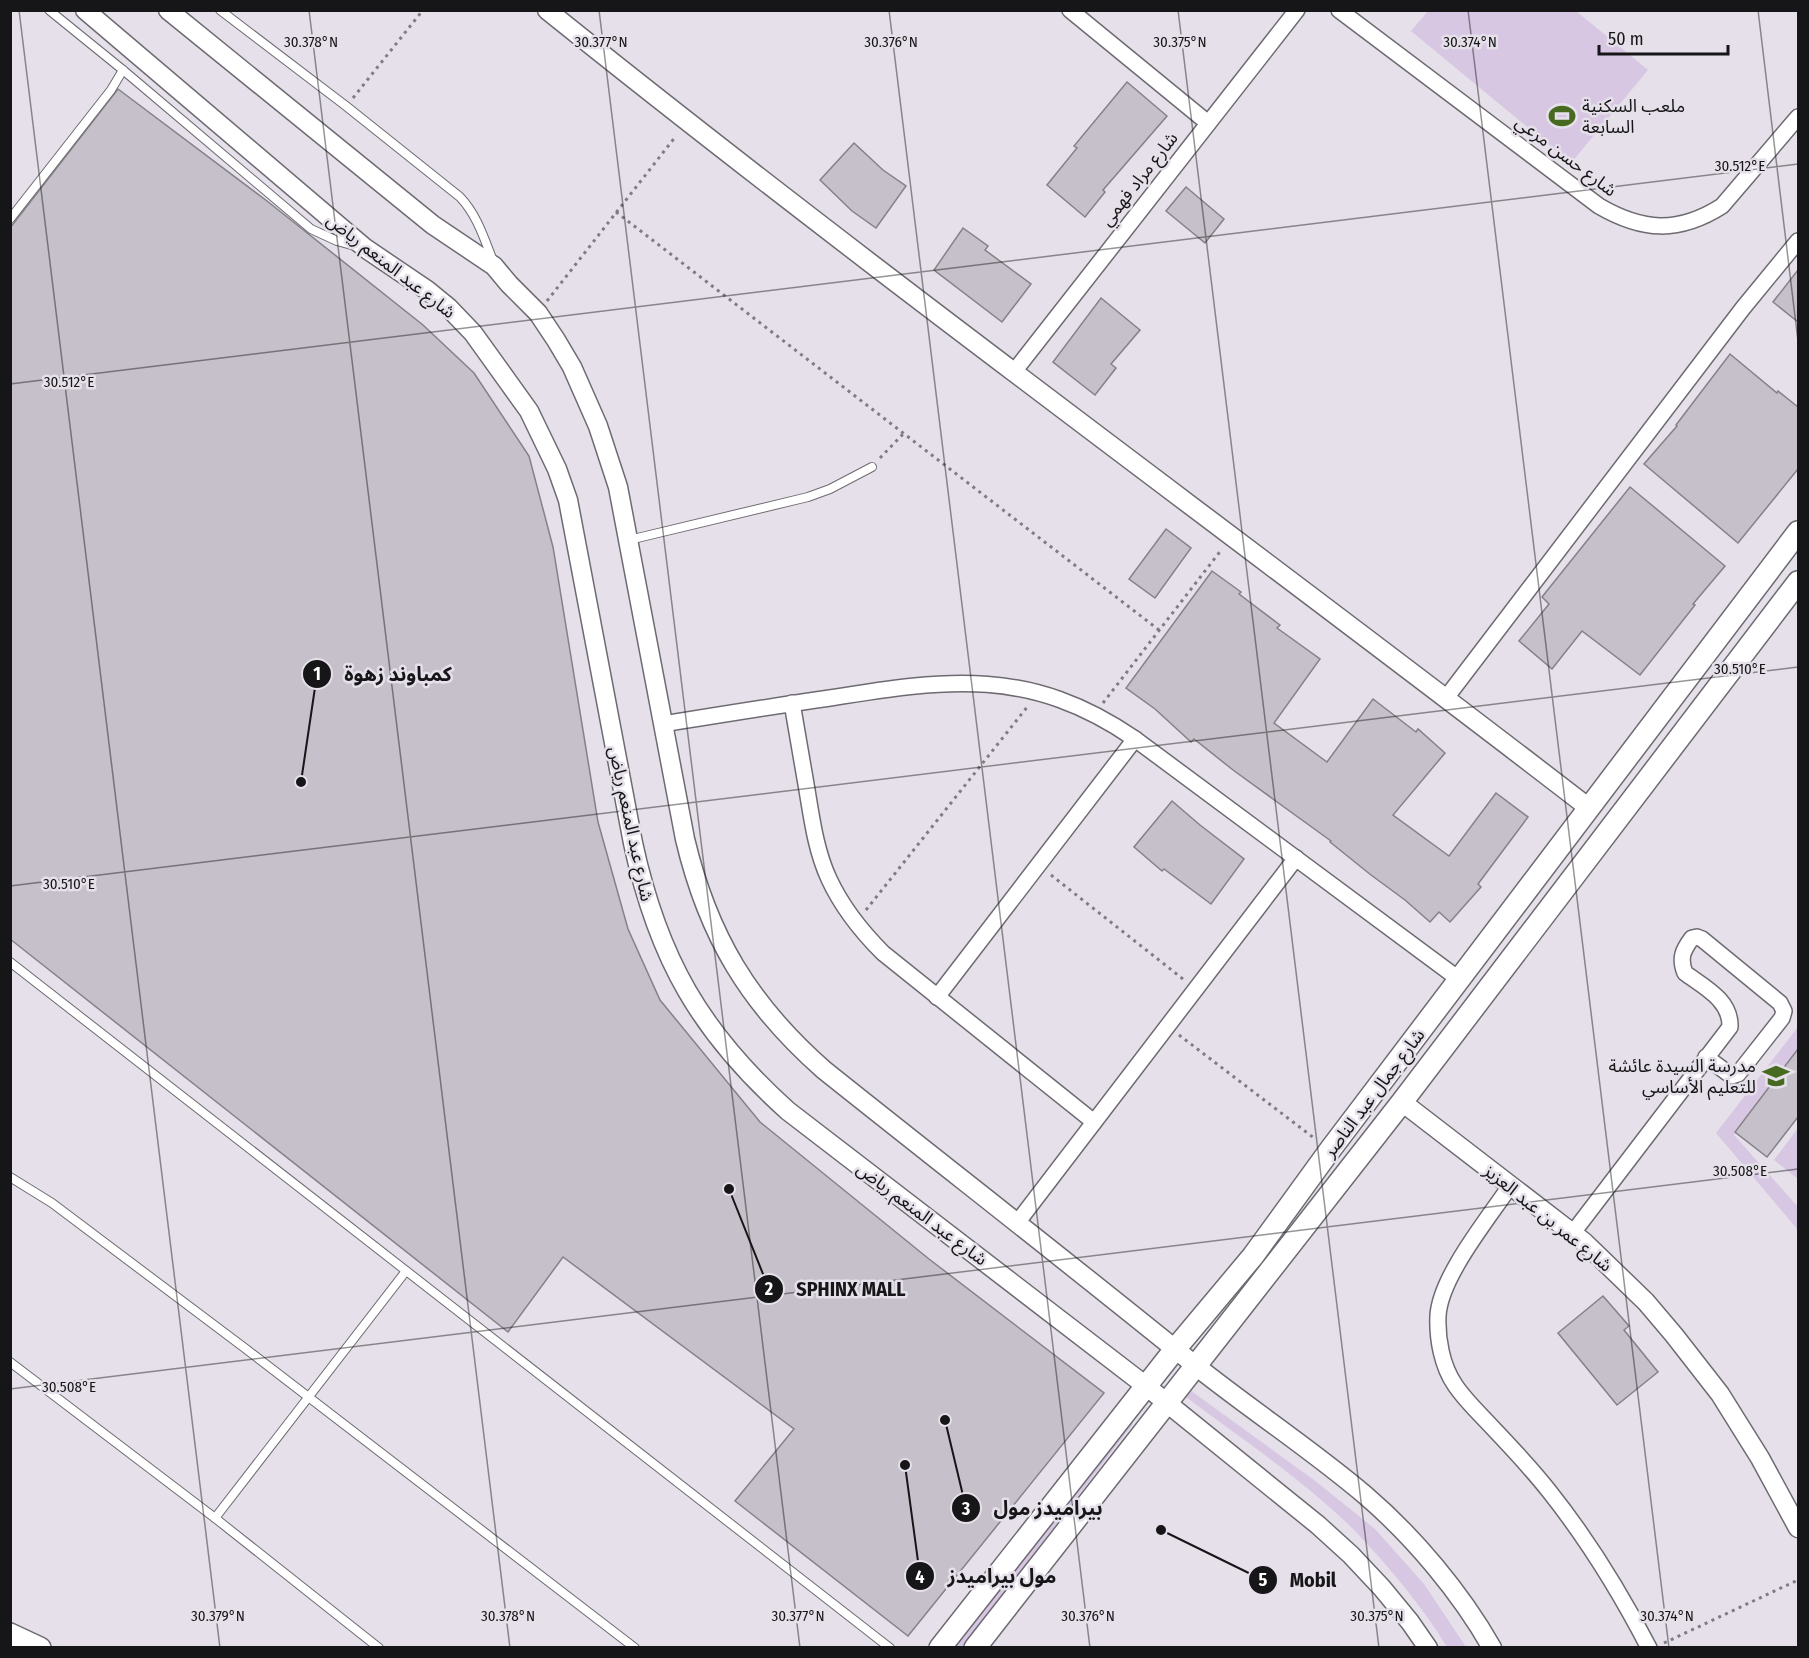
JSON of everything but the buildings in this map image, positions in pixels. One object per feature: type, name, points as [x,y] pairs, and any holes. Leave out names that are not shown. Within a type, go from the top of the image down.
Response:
[{"type":"main road","name":"شارع جمال عبد الناصر","points":[[940,1647],[1176,1348],[1253,1256],[1330,1150],[1798,532]]},
{"type":"main road","name":"شارع جمال عبد الناصر","points":[[975,1647],[1402,1102],[1798,582]]},
{"type":"main road","points":[[10,1634],[40,1647]]},
{"type":"street","name":"شارع عبد المنعم رياض","points":[[85,10],[365,248],[449,308],[473,333],[529,411],[557,469],[568,500],[640,878],[650,912],[678,976],[696,1006],[738,1063],[788,1112],[1146,1386],[1318,1525],[1382,1588],[1428,1647]]},
{"type":"street","points":[[168,10],[433,225],[495,266],[509,284],[538,313],[572,367],[598,426],[618,487],[685,839],[701,898],[713,926],[742,979],[780,1028],[816,1063],[1196,1365],[1366,1496],[1420,1550],[1446,1580],[1492,1647]]},
{"type":"street","points":[[547,10],[687,122],[1013,373],[1589,808]]},
{"type":"street","points":[[1070,10],[1208,123]]},
{"type":"street","name":"شارع مراد فهمي","points":[[1013,373],[1297,10]]},
{"type":"street","name":"شارع حسن مرعي","points":[[1340,10],[1599,206],[1645,226],[1679,224],[1709,214],[1722,206],[1796,127]]},
{"type":"street","points":[[1446,698],[1743,308],[1798,241]]},
{"type":"street","points":[[663,724],[892,688],[941,683],[1010,686],[1068,701],[1095,714],[1135,739],[1460,980]]},
{"type":"street","points":[[792,704],[819,854],[829,878],[855,923],[883,953],[1094,1122]]},
{"type":"street","points":[[937,997],[1135,739]]},
{"type":"street","points":[[1017,1223],[1296,858]]},
{"type":"street","points":[[1572,1234],[1707,1057],[1730,1027],[1729,1013],[1721,1000],[1685,973],[1682,967],[1684,949],[1692,938],[1697,937],[1780,1003],[1784,1011],[1782,1018],[1738,1074],[1732,1076],[1707,1057]]},
{"type":"street","name":"شارع عمر بن عبد العزيز","points":[[1402,1102],[1572,1234],[1616,1271],[1646,1302],[1698,1364],[1741,1426],[1798,1528]]},
{"type":"street","points":[[1510,1186],[1454,1269],[1443,1290],[1438,1314],[1438,1338],[1444,1362],[1454,1384],[1464,1397],[1518,1455],[1577,1528],[1610,1577],[1649,1647]]},
{"type":"lane","points":[[49,10],[310,229],[337,241],[365,248]]},
{"type":"lane","points":[[220,10],[346,106],[465,202],[478,220],[495,266]]},
{"type":"lane","points":[[10,219],[114,86],[123,70]]},
{"type":"lane","points":[[629,540],[808,497],[852,479],[872,467]]},
{"type":"lane","points":[[10,962],[890,1647]]},
{"type":"lane","points":[[10,1176],[52,1203],[634,1647]]},
{"type":"lane","points":[[215,1518],[406,1270]]},
{"type":"lane","points":[[10,1362],[215,1518],[379,1647]]},
{"type":"path","points":[[346,106],[423,10]]},
{"type":"path","points":[[538,313],[687,122]]},
{"type":"path","points":[[616,213],[1159,630]]},
{"type":"path","points":[[872,467],[903,434]]},
{"type":"path","points":[[1095,714],[1231,537]]},
{"type":"path","points":[[855,923],[1039,692]]},
{"type":"path","points":[[1038,865],[1196,989]]},
{"type":"path","points":[[1168,1026],[1330,1150]]},
{"type":"path","points":[[1655,1647],[1798,1580]]},
{"type":"shaded area","name":"ملعب السكنية السابعة","points":[[1428,11],[1576,11],[1648,70],[1571,163],[1411,31]]},
{"type":"shaded area","points":[[1798,1027],[1798,1049],[1734,1135],[1798,1207],[1798,1230],[1716,1133]]},
{"type":"shaded area","points":[[1798,1128],[1798,1179],[1774,1160]]},
{"type":"shaded area","points":[[1187,1388],[1314,1480],[1375,1529],[1424,1584],[1466,1647],[1447,1647],[1405,1588],[1357,1533],[1295,1478],[1182,1394]]},
{"type":"shaded area","points":[[1127,1420],[1133,1424],[962,1647],[951,1648]]},
{"type":"place","name":"ملعب السكنية السابعة","points":[[1562,116]]},
{"type":"place","name":"كمباوند زهوة","points":[[301,782]]},
{"type":"place","name":"مدرسة السيدة عائشة للتعليم الأساسي","points":[[1776,1076]]},
{"type":"place","name":"SPHINX MALL","points":[[729,1189]]},
{"type":"place","name":"بيراميدز مول","points":[[945,1420]]},
{"type":"place","name":"مول بيراميدز","points":[[905,1465]]},
{"type":"place","name":"Mobil","points":[[1161,1530]]}]
